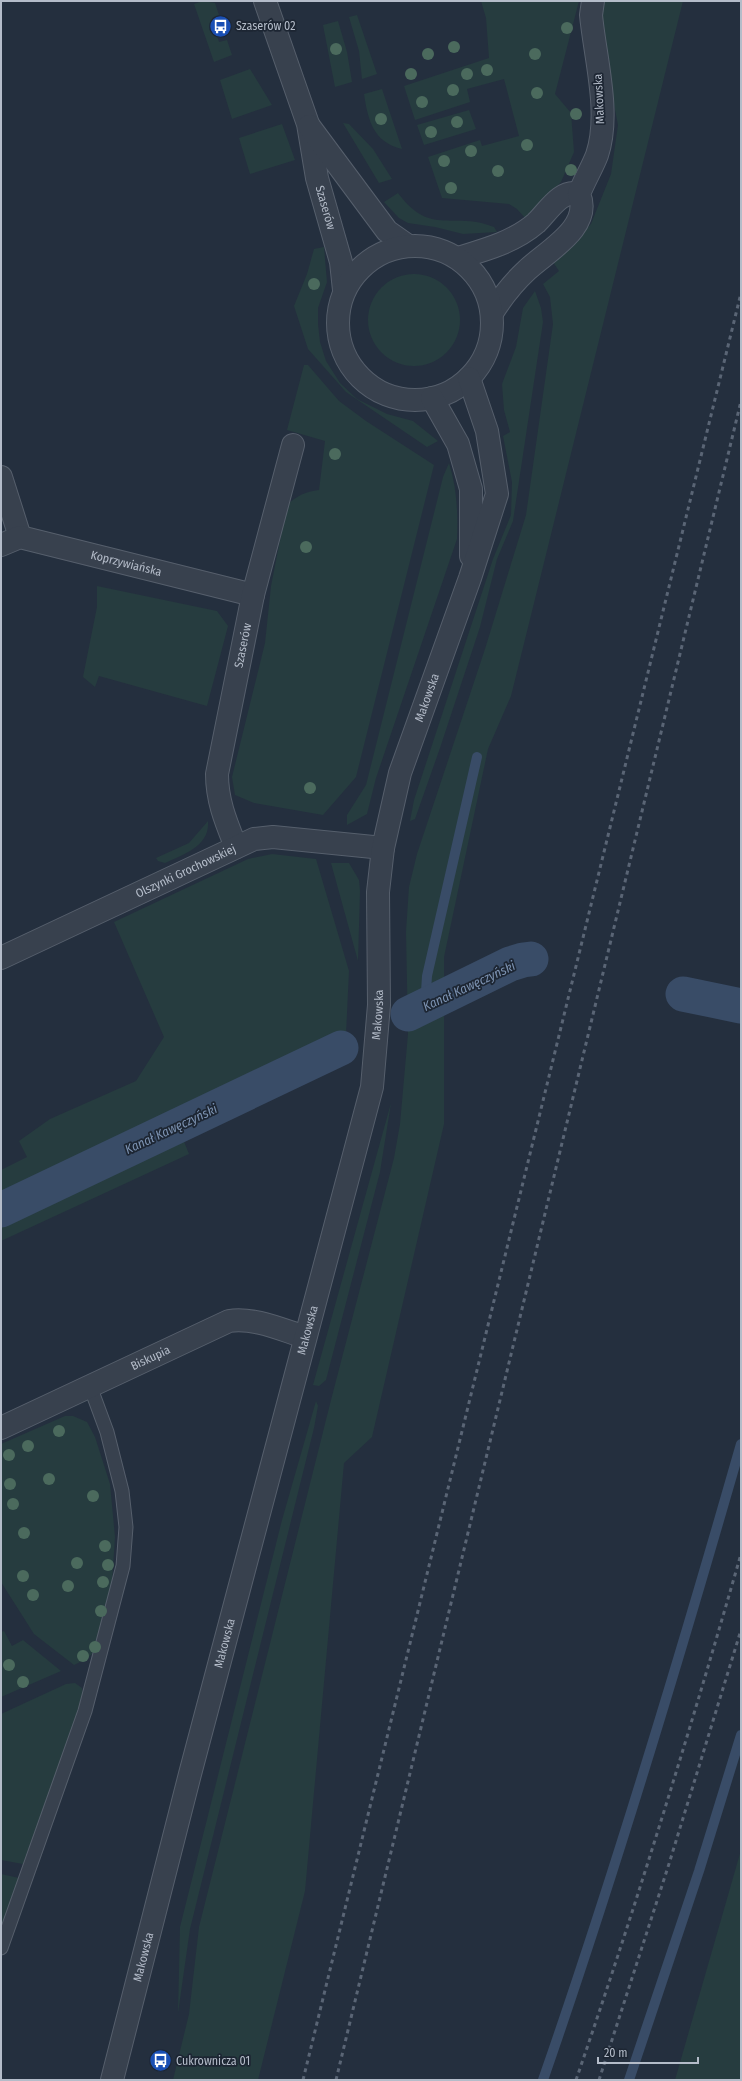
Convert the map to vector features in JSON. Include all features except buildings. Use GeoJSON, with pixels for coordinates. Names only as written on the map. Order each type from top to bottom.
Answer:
{"type":"FeatureCollection","features":[{"type":"Feature","properties":{"kind":"street","name":"Szaserów"},"geometry":{"type":"LineString","coordinates":[[265,1],[308,124],[317,178],[341,262],[344,290]]}},
{"type":"Feature","properties":{"kind":"street","name":"Makowska"},"geometry":{"type":"LineString","coordinates":[[578,194],[597,154],[601,127],[602,102],[591,15],[592,1]]}},
{"type":"Feature","properties":{"kind":"street","name":"Szaserów"},"geometry":{"type":"LineString","coordinates":[[308,124],[387,231],[407,245]]}},
{"type":"Feature","properties":{"kind":"street"},"geometry":{"type":"LineString","coordinates":[[458,258],[508,241],[535,224],[563,196],[574,193],[578,194],[582,209],[575,226],[554,248],[528,269],[506,291],[492,313],[488,348],[469,378],[452,391],[432,398],[406,400],[380,392],[359,375],[344,353],[338,327],[344,290],[359,269],[381,254],[407,245],[430,247],[458,258],[479,279],[492,313]]}},
{"type":"Feature","properties":{"kind":"street","name":"Makowska"},"geometry":{"type":"LineString","coordinates":[[112,2080],[190,1774],[372,1086],[379,1006],[378,892],[383,848],[400,773],[470,578],[497,494],[487,431],[469,378]]}},
{"type":"Feature","properties":{"kind":"street","name":"Makowska"},"geometry":{"type":"LineString","coordinates":[[432,398],[458,444],[472,489],[470,578]]}},
{"type":"Feature","properties":{"kind":"street","name":"Szaserów"},"geometry":{"type":"LineString","coordinates":[[236,847],[221,809],[217,792],[216,774],[253,595],[293,445]]}},
{"type":"Feature","properties":{"kind":"street"},"geometry":{"type":"LineString","coordinates":[[1,477],[11,541]]}},
{"type":"Feature","properties":{"kind":"street","name":"Koprzywiańska"},"geometry":{"type":"LineString","coordinates":[[11,541],[253,595]]}},
{"type":"Feature","properties":{"kind":"street","name":"Olszynki Grochowskiej"},"geometry":{"type":"LineString","coordinates":[[1,958],[254,839],[273,837],[383,848]]}},
{"type":"Feature","properties":{"kind":"street","name":"Biskupia"},"geometry":{"type":"LineString","coordinates":[[1,1428],[229,1321],[244,1320],[305,1337]]}},
{"type":"Feature","properties":{"kind":"lane"},"geometry":{"type":"LineString","coordinates":[[1,1948],[85,1711],[123,1566],[126,1527],[122,1491],[107,1432],[90,1386]]}},
{"type":"Feature","properties":{"kind":"green space"},"geometry":{"type":"Polygon","coordinates":[[[203,1],[215,3],[219,15],[212,18],[219,42],[227,40],[232,55],[214,62],[194,4],[203,1]]]}},
{"type":"Feature","properties":{"kind":"green space"},"geometry":{"type":"Polygon","coordinates":[[[481,1],[579,1],[555,94],[571,113],[574,152],[561,182],[526,219],[517,209],[509,204],[442,198],[428,157],[480,140],[482,146],[519,136],[504,79],[467,89],[470,102],[415,120],[404,86],[489,58],[486,18],[481,1]]]}},
{"type":"Feature","properties":{"kind":"green space"},"geometry":{"type":"Polygon","coordinates":[[[599,1],[683,1],[511,696],[488,749],[444,957],[444,1124],[372,1437],[344,1463],[305,1891],[258,2080],[173,2080],[189,2014],[199,1927],[331,1400],[394,1158],[400,1124],[408,1034],[406,932],[409,887],[417,854],[485,649],[526,515],[553,324],[550,297],[543,284],[559,271],[553,262],[591,224],[611,174],[618,125],[596,13],[599,1]]]}},
{"type":"Feature","properties":{"kind":"green space"},"geometry":{"type":"Polygon","coordinates":[[[357,15],[377,74],[362,79],[359,51],[349,17],[357,15]]]}},
{"type":"Feature","properties":{"kind":"green space"},"geometry":{"type":"Polygon","coordinates":[[[338,21],[347,52],[352,82],[335,87],[323,25],[338,21]]]}},
{"type":"Feature","properties":{"kind":"green space"},"geometry":{"type":"Polygon","coordinates":[[[250,69],[272,105],[232,119],[220,80],[250,69]]]}},
{"type":"Feature","properties":{"kind":"green space"},"geometry":{"type":"Polygon","coordinates":[[[382,89],[402,149],[392,146],[384,141],[378,135],[370,121],[364,94],[382,89]]]}},
{"type":"Feature","properties":{"kind":"green space"},"geometry":{"type":"Polygon","coordinates":[[[469,110],[476,129],[424,145],[417,125],[469,110]]]}},
{"type":"Feature","properties":{"kind":"green space"},"geometry":{"type":"Polygon","coordinates":[[[343,123],[349,124],[373,149],[392,179],[379,183],[343,123]]]}},
{"type":"Feature","properties":{"kind":"green space"},"geometry":{"type":"Polygon","coordinates":[[[282,124],[295,160],[250,174],[239,138],[282,124]]]}},
{"type":"Feature","properties":{"kind":"green space"},"geometry":{"type":"Polygon","coordinates":[[[398,193],[410,207],[421,215],[432,219],[480,223],[494,227],[497,232],[463,234],[435,227],[408,223],[399,218],[384,202],[398,193]]]}},
{"type":"Feature","properties":{"kind":"green space"},"geometry":{"type":"Polygon","coordinates":[[[324,247],[327,282],[318,308],[318,324],[320,342],[326,361],[340,383],[357,399],[387,414],[413,421],[438,441],[427,447],[346,392],[308,349],[294,306],[307,274],[314,249],[324,247]]]}},
{"type":"Feature","properties":{"kind":"green space"},"geometry":{"type":"Polygon","coordinates":[[[405,274],[423,274],[440,281],[453,294],[460,311],[460,329],[453,346],[440,359],[423,366],[405,366],[388,359],[375,346],[368,329],[368,311],[375,294],[388,281],[405,274]]]}},
{"type":"Feature","properties":{"kind":"green space"},"geometry":{"type":"Polygon","coordinates":[[[535,291],[541,308],[543,322],[513,521],[497,559],[480,627],[440,748],[415,819],[410,821],[414,800],[493,559],[511,515],[512,482],[503,436],[510,432],[504,410],[502,384],[516,347],[523,308],[535,291]]]}},
{"type":"Feature","properties":{"kind":"green space"},"geometry":{"type":"Polygon","coordinates":[[[304,365],[308,365],[339,401],[366,421],[434,465],[356,777],[323,815],[254,803],[235,795],[232,777],[265,643],[271,586],[287,505],[302,494],[319,490],[325,441],[287,430],[304,365]]]}},
{"type":"Feature","properties":{"kind":"green space"},"geometry":{"type":"Polygon","coordinates":[[[449,463],[454,482],[456,501],[457,539],[376,778],[367,814],[347,825],[347,815],[366,785],[443,477],[449,463]]]}},
{"type":"Feature","properties":{"kind":"green space"},"geometry":{"type":"Polygon","coordinates":[[[97,586],[217,611],[228,626],[207,706],[99,676],[95,687],[83,677],[97,607],[97,586]]]}},
{"type":"Feature","properties":{"kind":"green space"},"geometry":{"type":"Polygon","coordinates":[[[208,821],[208,830],[205,837],[194,848],[165,863],[158,861],[156,858],[189,843],[208,821]]]}},
{"type":"Feature","properties":{"kind":"green space"},"geometry":{"type":"Polygon","coordinates":[[[272,854],[316,859],[349,971],[346,1034],[341,1064],[183,1139],[189,1154],[1,1241],[1,1170],[27,1157],[19,1141],[50,1119],[136,1081],[164,1037],[114,922],[248,859],[272,854]]]}},
{"type":"Feature","properties":{"kind":"green space"},"geometry":{"type":"Polygon","coordinates":[[[331,863],[349,863],[359,880],[358,961],[331,863]]]}},
{"type":"Feature","properties":{"kind":"green space"},"geometry":{"type":"Polygon","coordinates":[[[391,1103],[380,1172],[326,1380],[319,1386],[313,1385],[391,1103]]]}},
{"type":"Feature","properties":{"kind":"green space"},"geometry":{"type":"Polygon","coordinates":[[[316,1401],[318,1406],[314,1428],[190,1929],[178,2013],[180,1927],[282,1520],[316,1401]]]}},
{"type":"Feature","properties":{"kind":"green space"},"geometry":{"type":"Polygon","coordinates":[[[65,1416],[73,1416],[87,1422],[95,1437],[110,1484],[115,1537],[112,1583],[96,1651],[86,1659],[74,1665],[34,1634],[1,1582],[1,1444],[65,1416]]]}},
{"type":"Feature","properties":{"kind":"green space"},"geometry":{"type":"Polygon","coordinates":[[[4,1631],[12,1646],[23,1640],[61,1671],[1,1697],[1,1632],[4,1631]]]}},
{"type":"Feature","properties":{"kind":"green space"},"geometry":{"type":"Polygon","coordinates":[[[75,1683],[82,1688],[84,1696],[23,1864],[1,1860],[1,1714],[66,1684],[75,1683]]]}},
{"type":"Feature","properties":{"kind":"green space"},"geometry":{"type":"Polygon","coordinates":[[[741,1850],[741,2080],[675,2080],[741,1850]]]}},
{"type":"Feature","properties":{"kind":"green space"},"geometry":{"type":"Polygon","coordinates":[[[1,1874],[19,1878],[1,1929],[1,1874]]]}},
{"type":"Feature","properties":{"kind":"waterway"},"geometry":{"type":"LineString","coordinates":[[432,1002],[426,992],[427,976],[477,757]]}},
{"type":"Feature","properties":{"kind":"waterway","name":"Kanał Kawęczyński"},"geometry":{"type":"LineString","coordinates":[[408,1014],[510,964],[531,959]]}},
{"type":"Feature","properties":{"kind":"waterway","name":"Kanał Kawęczyński"},"geometry":{"type":"LineString","coordinates":[[683,994],[741,1006]]}},
{"type":"Feature","properties":{"kind":"waterway","name":"Kanał Kawęczyński"},"geometry":{"type":"LineString","coordinates":[[1,1210],[341,1048]]}},
{"type":"Feature","properties":{"kind":"waterway"},"geometry":{"type":"LineString","coordinates":[[543,2080],[622,1843],[695,1604],[741,1444]]}},
{"type":"Feature","properties":{"kind":"waterway"},"geometry":{"type":"LineString","coordinates":[[629,2080],[699,1871],[741,1735]]}},
{"type":"Feature","properties":{"kind":"railway"},"geometry":{"type":"LineString","coordinates":[[303,2080],[741,293]]}},
{"type":"Feature","properties":{"kind":"railway"},"geometry":{"type":"LineString","coordinates":[[336,2080],[741,401]]}},
{"type":"Feature","properties":{"kind":"railway"},"geometry":{"type":"LineString","coordinates":[[576,2080],[662,1818],[741,1554]]}},
{"type":"Feature","properties":{"kind":"railway"},"geometry":{"type":"LineString","coordinates":[[599,2080],[668,1867],[741,1630]]}},
{"type":"Feature","properties":{"kind":"place","name":"Szaserów 02"},"geometry":{"type":"Point","coordinates":[220,26]}},
{"type":"Feature","properties":{"kind":"place","name":"Cukrownicza 01"},"geometry":{"type":"Point","coordinates":[161,2061]}}]}
